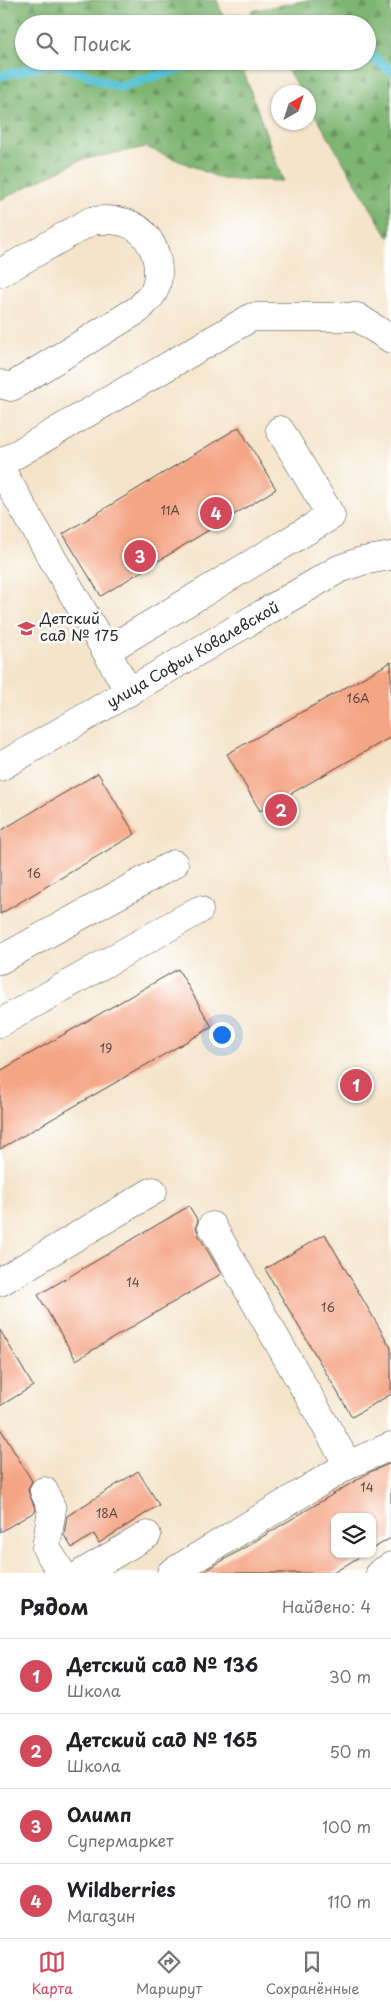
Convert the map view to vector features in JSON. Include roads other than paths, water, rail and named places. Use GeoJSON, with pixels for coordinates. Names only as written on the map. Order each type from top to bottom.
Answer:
{"type":"FeatureCollection","features":[{"type":"Feature","properties":{"kind":"street"},"geometry":{"type":"LineString","coordinates":[[0,272],[91,221],[106,219],[126,222],[138,228],[152,243],[158,263],[158,280],[153,293],[139,309],[11,387],[0,384]]}},
{"type":"Feature","properties":{"kind":"street"},"geometry":{"type":"LineString","coordinates":[[0,464],[252,317],[357,316],[391,338]]}},
{"type":"Feature","properties":{"kind":"street"},"geometry":{"type":"LineString","coordinates":[[106,651],[331,516],[280,430]]}},
{"type":"Feature","properties":{"kind":"street"},"geometry":{"type":"LineString","coordinates":[[0,468],[129,692]]}},
{"type":"Feature","properties":{"kind":"street","name":"улица Софьи Ковалевской"},"geometry":{"type":"LineString","coordinates":[[0,767],[340,569],[362,561],[391,556]]}},
{"type":"Feature","properties":{"kind":"street"},"geometry":{"type":"LineString","coordinates":[[0,960],[174,864]]}},
{"type":"Feature","properties":{"kind":"street"},"geometry":{"type":"LineString","coordinates":[[0,1023],[199,910]]}},
{"type":"Feature","properties":{"kind":"street"},"geometry":{"type":"LineString","coordinates":[[0,1282],[153,1191]]}},
{"type":"Feature","properties":{"kind":"street"},"geometry":{"type":"LineString","coordinates":[[212,1226],[348,1465]]}},
{"type":"Feature","properties":{"kind":"street"},"geometry":{"type":"LineString","coordinates":[[171,1573],[348,1465],[391,1446]]}},
{"type":"Feature","properties":{"kind":"street"},"geometry":{"type":"LineString","coordinates":[[44,1491],[52,1508],[46,1548],[62,1573]]}},
{"type":"Feature","properties":{"kind":"street"},"geometry":{"type":"LineString","coordinates":[[82,1573],[147,1535]]}},
{"type":"Feature","properties":{"kind":"street"},"geometry":{"type":"LineString","coordinates":[[380,1573],[391,1566]]}},
{"type":"Feature","properties":{"kind":"waterway"},"geometry":{"type":"LineString","coordinates":[[376,60],[391,71]]}},
{"type":"Feature","properties":{"kind":"waterway"},"geometry":{"type":"LineString","coordinates":[[0,76],[25,70]]}},
{"type":"Feature","properties":{"kind":"waterway"},"geometry":{"type":"LineString","coordinates":[[74,70],[119,87],[175,70]]}},
{"type":"Feature","properties":{"kind":"place","name":"Wildberries"},"geometry":{"type":"Point","coordinates":[216,513]}},
{"type":"Feature","properties":{"kind":"place","name":"Олимп"},"geometry":{"type":"Point","coordinates":[140,556]}},
{"type":"Feature","properties":{"kind":"place","name":"Детский сад № 175"},"geometry":{"type":"Point","coordinates":[26,628]}},
{"type":"Feature","properties":{"kind":"place","name":"Детский сад № 165"},"geometry":{"type":"Point","coordinates":[281,810]}},
{"type":"Feature","properties":{"kind":"place","name":"Детский сад № 136"},"geometry":{"type":"Point","coordinates":[356,1085]}}]}
